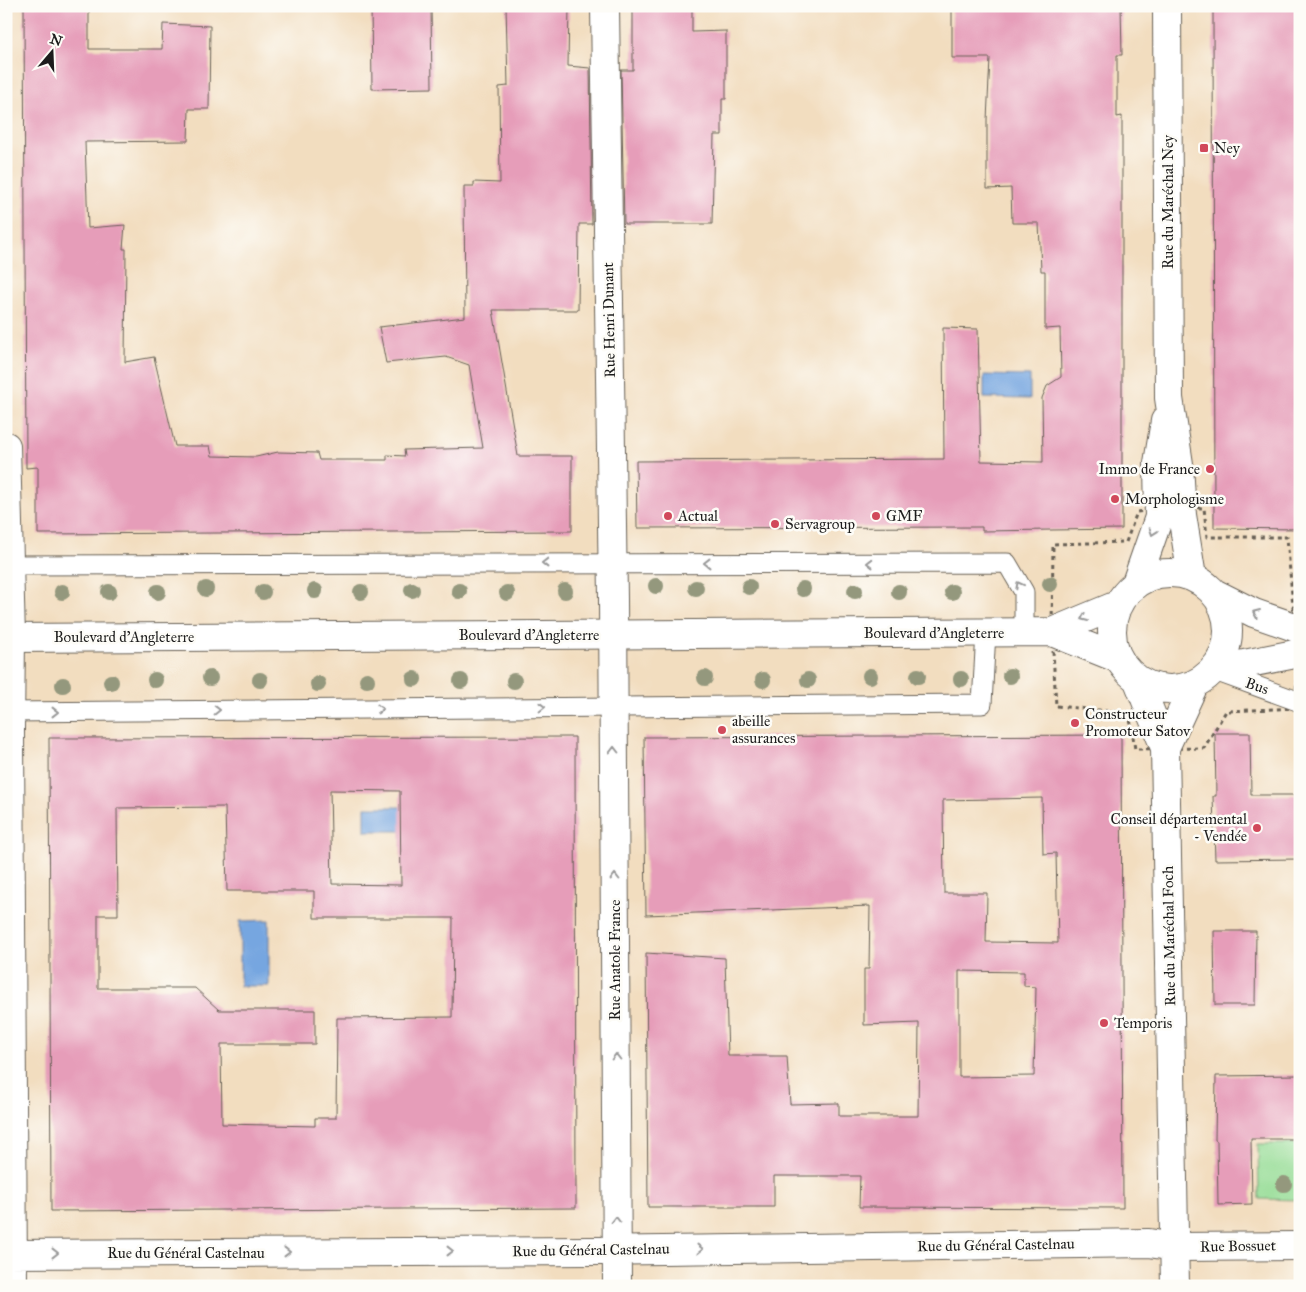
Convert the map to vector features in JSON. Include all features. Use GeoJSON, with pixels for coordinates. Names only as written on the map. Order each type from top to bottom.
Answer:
{"type":"FeatureCollection","features":[{"type":"Feature","properties":{"kind":"street","name":"Rue Henri Dunant"},"geometry":{"type":"LineString","coordinates":[[605,6],[614,634]]}},
{"type":"Feature","properties":{"kind":"street","name":"Rue du Maréchal Ney"},"geometry":{"type":"LineString","coordinates":[[1167,6],[1169,398],[1179,464],[1182,515],[1192,577]]}},
{"type":"Feature","properties":{"kind":"street","name":"Rue du Maréchal Ney"},"geometry":{"type":"LineString","coordinates":[[1136,583],[1159,517],[1158,463],[1169,398]]}},
{"type":"Feature","properties":{"kind":"street"},"geometry":{"type":"LineString","coordinates":[[6,446],[9,638],[10,1254],[13,1286]]}},
{"type":"Feature","properties":{"kind":"street"},"geometry":{"type":"LineString","coordinates":[[1165,748],[1204,678],[1223,656],[1228,640],[1228,623],[1223,607],[1214,593],[1192,577],[1173,572],[1154,575],[1136,583],[1117,604],[1111,622],[1111,641],[1117,658],[1126,671],[1138,681],[1156,688],[1175,690],[1204,678],[1299,648]]}},
{"type":"Feature","properties":{"kind":"street"},"geometry":{"type":"LineString","coordinates":[[1214,593],[1254,613],[1299,648]]}},
{"type":"Feature","properties":{"kind":"street","name":"Boulevard d'Angleterre"},"geometry":{"type":"LineString","coordinates":[[1052,632],[1117,604]]}},
{"type":"Feature","properties":{"kind":"street","name":"Boulevard d'Angleterre"},"geometry":{"type":"LineString","coordinates":[[9,638],[1052,632],[1117,658]]}},
{"type":"Feature","properties":{"kind":"street","name":"Rue Anatole France"},"geometry":{"type":"LineString","coordinates":[[614,634],[617,1286]]}},
{"type":"Feature","properties":{"kind":"street","name":"Rue du Maréchal Foch"},"geometry":{"type":"LineString","coordinates":[[1138,681],[1165,748],[1175,1286]]}},
{"type":"Feature","properties":{"kind":"street","name":"Rue du Général Castelnau"},"geometry":{"type":"LineString","coordinates":[[10,1254],[617,1250],[1149,1243],[1175,1247]]}},
{"type":"Feature","properties":{"kind":"street","name":"Rue Bossuet"},"geometry":{"type":"LineString","coordinates":[[1175,1247],[1300,1246]]}},
{"type":"Feature","properties":{"kind":"lane"},"geometry":{"type":"LineString","coordinates":[[7,565],[1007,563],[1024,592],[1024,632]]}},
{"type":"Feature","properties":{"kind":"lane"},"geometry":{"type":"LineString","coordinates":[[8,712],[982,704],[986,632]]}},
{"type":"Feature","properties":{"kind":"lane","name":"Bus"},"geometry":{"type":"LineString","coordinates":[[1204,678],[1300,702]]}},
{"type":"Feature","properties":{"kind":"green space"},"geometry":{"type":"Polygon","coordinates":[[[1258,1144],[1300,1144],[1300,1200],[1259,1199],[1258,1144]]]}},
{"type":"Feature","properties":{"kind":"water"},"geometry":{"type":"Polygon","coordinates":[[[984,375],[1030,376],[1030,399],[984,398],[984,375]]]}},
{"type":"Feature","properties":{"kind":"water"},"geometry":{"type":"Polygon","coordinates":[[[365,807],[409,807],[409,831],[365,831],[365,807]]]}},
{"type":"Feature","properties":{"kind":"water"},"geometry":{"type":"Polygon","coordinates":[[[269,920],[269,986],[240,986],[240,921],[269,920]]]}},
{"type":"Feature","properties":{"kind":"building"},"geometry":{"type":"Polygon","coordinates":[[[24,6],[89,6],[89,49],[162,49],[163,24],[210,26],[209,109],[189,109],[188,141],[85,142],[88,228],[125,225],[123,249],[126,249],[125,362],[154,357],[175,446],[210,446],[212,456],[256,457],[278,452],[317,453],[319,460],[387,460],[387,455],[405,456],[404,450],[483,448],[469,365],[446,357],[386,363],[379,327],[465,317],[464,186],[474,186],[474,182],[500,183],[499,87],[508,86],[506,6],[569,6],[568,66],[590,68],[592,224],[579,224],[578,310],[493,310],[518,456],[572,456],[572,531],[38,534],[38,467],[26,468],[24,6]]]}},
{"type":"Feature","properties":{"kind":"building"},"geometry":{"type":"Polygon","coordinates":[[[371,6],[431,6],[432,88],[372,89],[371,6]]]}},
{"type":"Feature","properties":{"kind":"building"},"geometry":{"type":"Polygon","coordinates":[[[633,6],[692,6],[692,32],[726,31],[726,99],[722,99],[722,135],[714,135],[712,224],[624,224],[621,70],[633,70],[633,6]]]}},
{"type":"Feature","properties":{"kind":"building"},"geometry":{"type":"Polygon","coordinates":[[[952,6],[1121,6],[1122,55],[1117,55],[1117,117],[1122,116],[1122,529],[982,531],[982,527],[637,528],[636,461],[944,459],[943,328],[978,329],[981,461],[1043,462],[1042,398],[1047,386],[1061,377],[1060,328],[1045,329],[1045,271],[1041,271],[1039,223],[1012,223],[1011,188],[987,189],[987,120],[990,58],[952,58],[952,6]]]}},
{"type":"Feature","properties":{"kind":"building"},"geometry":{"type":"Polygon","coordinates":[[[1213,6],[1300,6],[1300,529],[1214,528],[1213,6]]]}},
{"type":"Feature","properties":{"kind":"building","name":"Conseil départemental - Vendée"},"geometry":{"type":"Polygon","coordinates":[[[1215,733],[1250,733],[1251,795],[1300,795],[1300,859],[1215,860],[1213,796],[1216,796],[1215,733]]]}},
{"type":"Feature","properties":{"kind":"building"},"geometry":{"type":"Polygon","coordinates":[[[1121,735],[1123,1208],[859,1207],[860,1176],[774,1176],[774,1207],[648,1207],[646,953],[725,958],[728,1056],[787,1056],[790,1104],[839,1103],[839,1116],[918,1116],[919,1023],[864,1025],[864,969],[869,969],[870,906],[646,915],[644,737],[1121,735]],[[1042,798],[943,800],[944,893],[987,893],[986,942],[1058,943],[1056,853],[1043,854],[1042,798]],[[959,971],[959,1077],[1034,1076],[1036,987],[1024,986],[1024,972],[959,971]]]}},
{"type":"Feature","properties":{"kind":"building"},"geometry":{"type":"Polygon","coordinates":[[[575,737],[576,1208],[51,1211],[49,738],[575,737]],[[330,790],[332,884],[401,885],[400,791],[330,790]],[[225,807],[117,808],[118,915],[98,915],[98,988],[195,988],[219,1010],[315,1010],[315,1044],[221,1044],[222,1124],[315,1126],[315,1118],[336,1118],[337,1018],[452,1017],[453,918],[314,918],[314,891],[227,891],[225,807]]]}},
{"type":"Feature","properties":{"kind":"building"},"geometry":{"type":"Polygon","coordinates":[[[1214,931],[1256,931],[1255,1005],[1215,1005],[1214,931]]]}},
{"type":"Feature","properties":{"kind":"building"},"geometry":{"type":"Polygon","coordinates":[[[1300,1075],[1300,1139],[1251,1139],[1252,1204],[1218,1205],[1217,1141],[1215,1140],[1216,1076],[1300,1075]]]}},
{"type":"Feature","properties":{"kind":"place","name":"Ney"},"geometry":{"type":"Point","coordinates":[1204,148]}},
{"type":"Feature","properties":{"kind":"place","name":"Immo de France"},"geometry":{"type":"Point","coordinates":[1210,469]}},
{"type":"Feature","properties":{"kind":"place","name":"Morphologisme"},"geometry":{"type":"Point","coordinates":[1115,499]}},
{"type":"Feature","properties":{"kind":"place","name":"Actual"},"geometry":{"type":"Point","coordinates":[668,516]}},
{"type":"Feature","properties":{"kind":"place","name":"GMF"},"geometry":{"type":"Point","coordinates":[876,516]}},
{"type":"Feature","properties":{"kind":"place","name":"Servagroup"},"geometry":{"type":"Point","coordinates":[775,524]}},
{"type":"Feature","properties":{"kind":"place","name":"Constructeur Promoteur Satov"},"geometry":{"type":"Point","coordinates":[1075,723]}},
{"type":"Feature","properties":{"kind":"place","name":"abeille assurances"},"geometry":{"type":"Point","coordinates":[722,730]}},
{"type":"Feature","properties":{"kind":"place","name":"Conseil départemental - Vendée"},"geometry":{"type":"Point","coordinates":[1257,828]}},
{"type":"Feature","properties":{"kind":"place","name":"Temporis"},"geometry":{"type":"Point","coordinates":[1104,1023]}}]}
